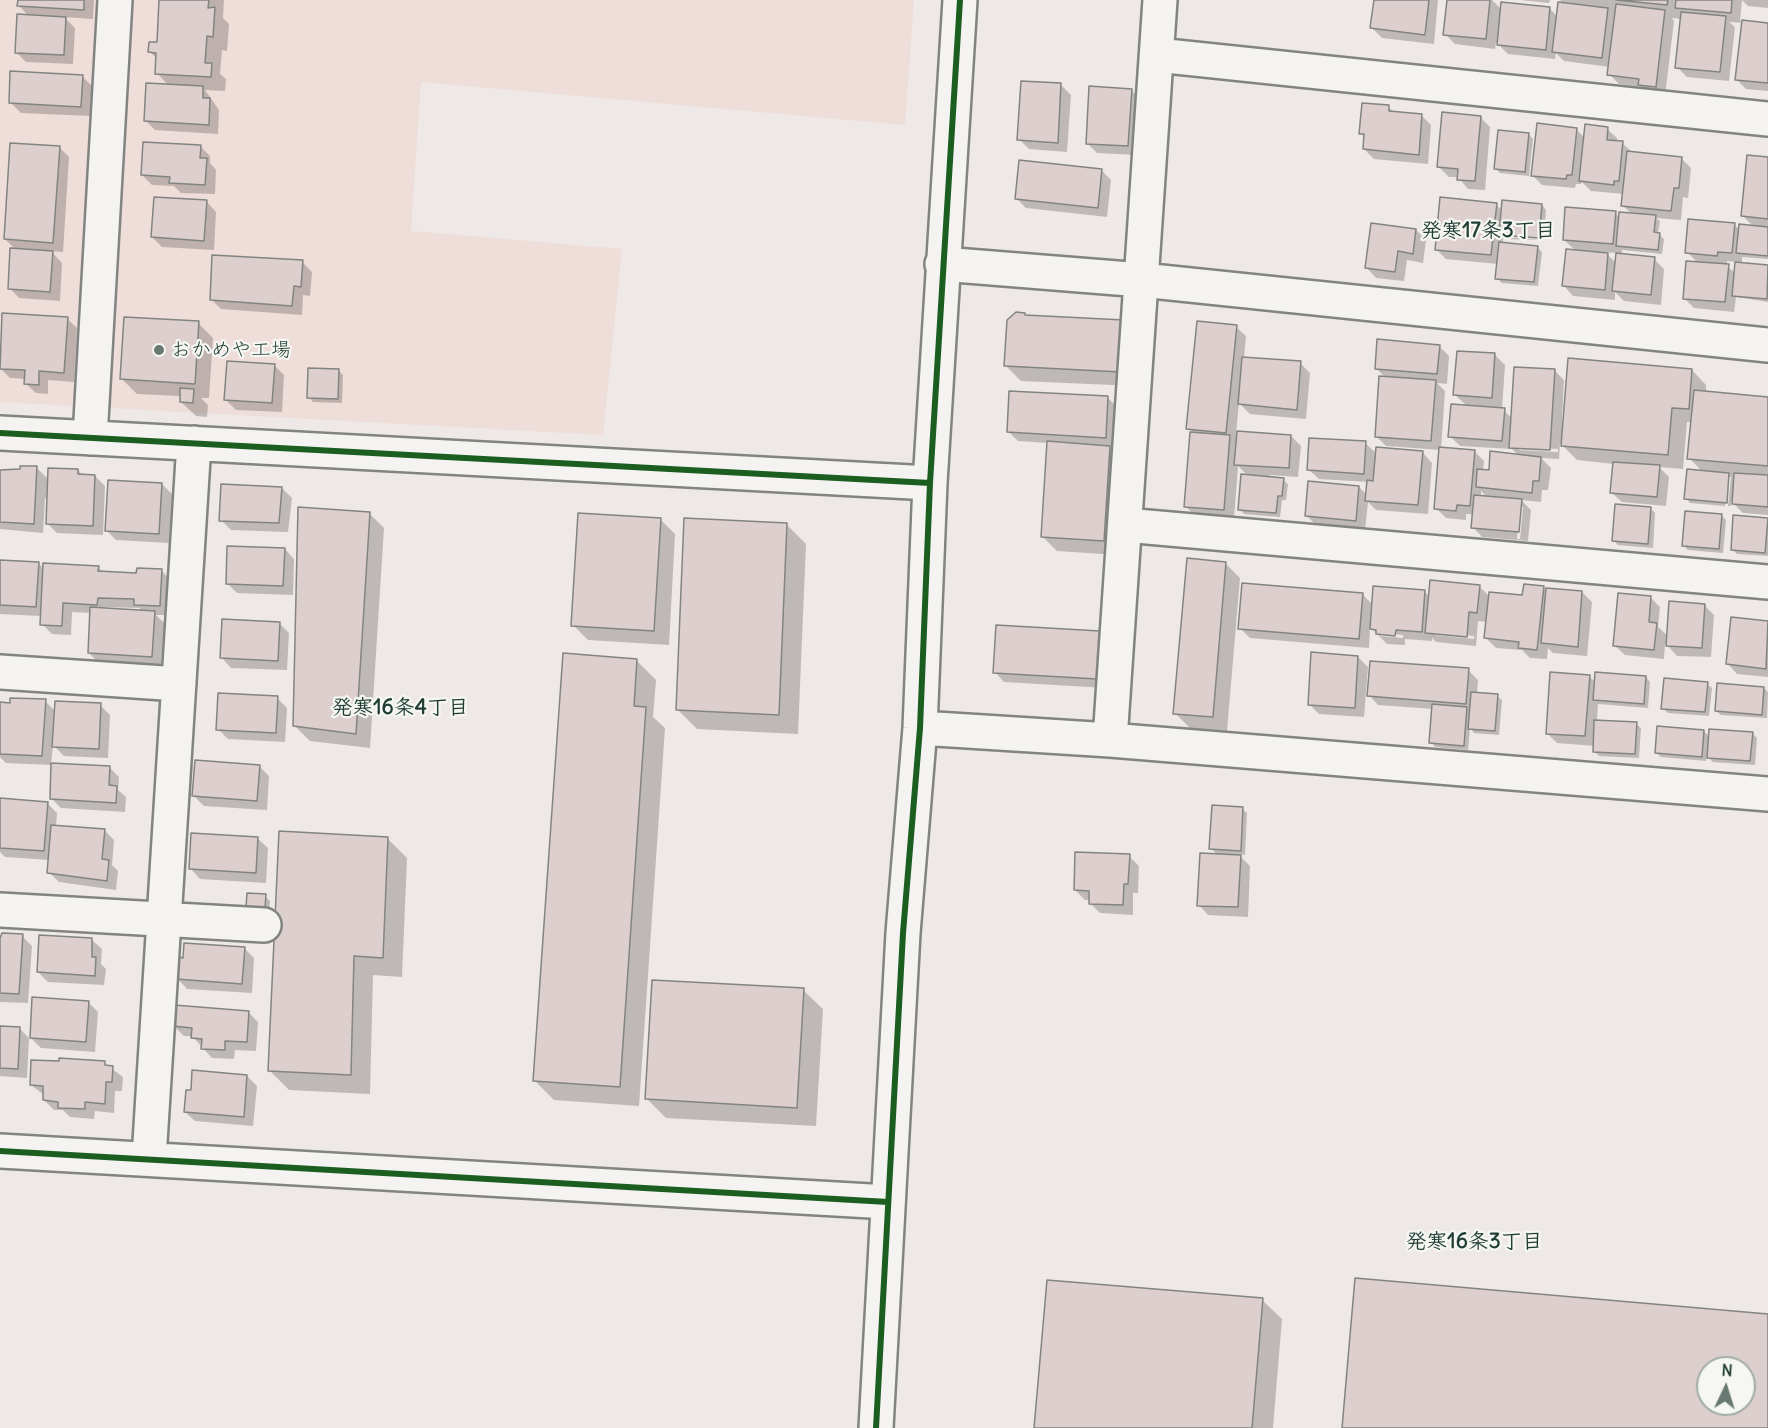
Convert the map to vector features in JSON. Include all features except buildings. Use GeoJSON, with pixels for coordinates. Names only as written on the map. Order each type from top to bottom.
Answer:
{"type":"FeatureCollection","features":[{"type":"Feature","properties":{"kind":"street"},"geometry":{"type":"LineString","coordinates":[[90,438],[115,0]]}},
{"type":"Feature","properties":{"kind":"street"},"geometry":{"type":"LineString","coordinates":[[876,1428],[903,933],[920,728],[942,264],[960,0]]}},
{"type":"Feature","properties":{"kind":"street"},"geometry":{"type":"LineString","coordinates":[[1110,740],[1160,0]]}},
{"type":"Feature","properties":{"kind":"street"},"geometry":{"type":"LineString","coordinates":[[1156,55],[1768,119]]}},
{"type":"Feature","properties":{"kind":"street"},"geometry":{"type":"LineString","coordinates":[[942,264],[1142,280],[1768,345]]}},
{"type":"Feature","properties":{"kind":"street"},"geometry":{"type":"LineString","coordinates":[[0,433],[930,483]]}},
{"type":"Feature","properties":{"kind":"street"},"geometry":{"type":"LineString","coordinates":[[150,1158],[194,443]]}},
{"type":"Feature","properties":{"kind":"street"},"geometry":{"type":"LineString","coordinates":[[1125,525],[1768,582]]}},
{"type":"Feature","properties":{"kind":"street"},"geometry":{"type":"LineString","coordinates":[[0,672],[179,684]]}},
{"type":"Feature","properties":{"kind":"street"},"geometry":{"type":"LineString","coordinates":[[920,728],[1110,740],[1768,794]]}},
{"type":"Feature","properties":{"kind":"street"},"geometry":{"type":"LineString","coordinates":[[0,910],[264,925]]}},
{"type":"Feature","properties":{"kind":"street"},"geometry":{"type":"LineString","coordinates":[[0,1151],[888,1202]]}},
{"type":"Feature","properties":{"kind":"shaded area"},"geometry":{"type":"Polygon","coordinates":[[[0,0],[914,0],[905,125],[421,82],[411,231],[622,249],[603,435],[0,402],[0,0]]]}},
{"type":"Feature","properties":{"kind":"cycle path"},"geometry":{"type":"LineString","coordinates":[[876,1428],[903,933],[920,728],[930,483],[960,0]]}},
{"type":"Feature","properties":{"kind":"cycle path"},"geometry":{"type":"LineString","coordinates":[[0,433],[930,483]]}},
{"type":"Feature","properties":{"kind":"cycle path"},"geometry":{"type":"LineString","coordinates":[[0,1151],[888,1202]]}},
{"type":"Feature","properties":{"kind":"place","name":"おかめや工場"},"geometry":{"type":"Point","coordinates":[159,350]}},
{"type":"Feature","properties":{"kind":"district","name":"発寒17条3丁目"},"geometry":{"type":"Point","coordinates":[1488,231]}},
{"type":"Feature","properties":{"kind":"district","name":"発寒16条4丁目"},"geometry":{"type":"Point","coordinates":[400,708]}},
{"type":"Feature","properties":{"kind":"district","name":"発寒16条3丁目"},"geometry":{"type":"Point","coordinates":[1474,1242]}}]}
